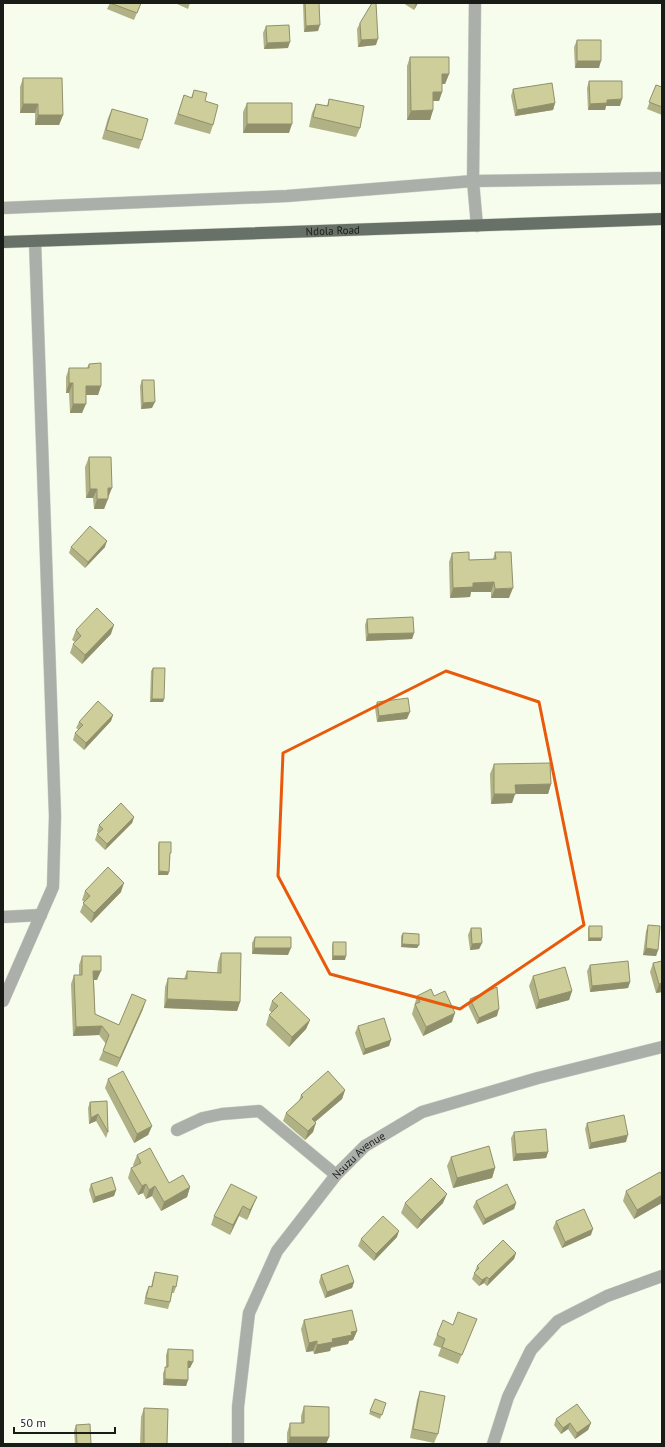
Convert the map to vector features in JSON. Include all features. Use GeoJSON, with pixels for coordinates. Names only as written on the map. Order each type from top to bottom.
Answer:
{"type":"FeatureCollection","features":[{"type":"Feature","properties":{"kind":"main road","name":"Ndola Road"},"geometry":{"type":"LineString","coordinates":[[3,242],[662,219]]}},
{"type":"Feature","properties":{"kind":"street"},"geometry":{"type":"LineString","coordinates":[[475,3],[473,181],[477,226]]}},
{"type":"Feature","properties":{"kind":"street"},"geometry":{"type":"LineString","coordinates":[[3,208],[287,196],[473,181],[662,178]]}},
{"type":"Feature","properties":{"kind":"street"},"geometry":{"type":"LineString","coordinates":[[3,1001],[53,887],[55,816],[35,241]]}},
{"type":"Feature","properties":{"kind":"street"},"geometry":{"type":"LineString","coordinates":[[3,917],[41,915]]}},
{"type":"Feature","properties":{"kind":"street","name":"Nsuzu Avenue"},"geometry":{"type":"LineString","coordinates":[[238,1444],[238,1407],[249,1313],[277,1251],[336,1175],[365,1146],[422,1112],[538,1078],[662,1047]]}},
{"type":"Feature","properties":{"kind":"street"},"geometry":{"type":"LineString","coordinates":[[177,1130],[202,1118],[222,1114],[259,1111],[336,1175]]}},
{"type":"Feature","properties":{"kind":"street"},"geometry":{"type":"LineString","coordinates":[[493,1444],[508,1397],[531,1350],[558,1321],[607,1296],[662,1276]]}},
{"type":"Feature","properties":{"kind":"highlighted area"},"geometry":{"type":"Polygon","coordinates":[[[446,671],[539,702],[584,925],[460,1009],[330,974],[278,876],[283,753],[446,671]]]}},
{"type":"Feature","properties":{"kind":"building"},"geometry":{"type":"Polygon","coordinates":[[[110,3],[141,3],[137,13],[110,3]]]}},
{"type":"Feature","properties":{"kind":"building"},"geometry":{"type":"Polygon","coordinates":[[[305,3],[319,3],[320,25],[306,26],[305,3]]]}},
{"type":"Feature","properties":{"kind":"building"},"geometry":{"type":"Polygon","coordinates":[[[372,3],[376,3],[378,39],[361,40],[360,23],[372,3]]]}},
{"type":"Feature","properties":{"kind":"building"},"geometry":{"type":"Polygon","coordinates":[[[289,25],[290,42],[267,43],[266,26],[289,25]]]}},
{"type":"Feature","properties":{"kind":"building"},"geometry":{"type":"Polygon","coordinates":[[[577,40],[601,40],[601,61],[577,61],[577,40]]]}},
{"type":"Feature","properties":{"kind":"building"},"geometry":{"type":"Polygon","coordinates":[[[410,57],[449,57],[449,74],[442,74],[442,92],[433,92],[433,110],[411,111],[410,57]]]}},
{"type":"Feature","properties":{"kind":"building"},"geometry":{"type":"Polygon","coordinates":[[[23,78],[62,78],[63,115],[38,115],[38,104],[23,104],[23,78]]]}},
{"type":"Feature","properties":{"kind":"building"},"geometry":{"type":"Polygon","coordinates":[[[589,81],[622,81],[622,99],[607,100],[607,103],[590,104],[589,81]]]}},
{"type":"Feature","properties":{"kind":"building"},"geometry":{"type":"Polygon","coordinates":[[[552,83],[555,103],[517,110],[513,89],[552,83]]]}},
{"type":"Feature","properties":{"kind":"building"},"geometry":{"type":"Polygon","coordinates":[[[656,85],[662,87],[662,107],[649,102],[656,85]]]}},
{"type":"Feature","properties":{"kind":"building"},"geometry":{"type":"Polygon","coordinates":[[[194,90],[207,93],[205,101],[218,105],[213,125],[178,114],[184,95],[192,98],[194,90]]]}},
{"type":"Feature","properties":{"kind":"building"},"geometry":{"type":"Polygon","coordinates":[[[329,99],[364,106],[360,128],[313,117],[316,104],[328,106],[329,99]]]}},
{"type":"Feature","properties":{"kind":"building"},"geometry":{"type":"Polygon","coordinates":[[[247,103],[292,103],[292,124],[247,124],[247,103]]]}},
{"type":"Feature","properties":{"kind":"building"},"geometry":{"type":"Polygon","coordinates":[[[112,109],[148,119],[142,140],[106,130],[112,109]]]}},
{"type":"Feature","properties":{"kind":"building"},"geometry":{"type":"Polygon","coordinates":[[[101,363],[101,386],[86,386],[86,404],[73,404],[73,383],[69,383],[69,368],[89,368],[89,364],[101,363]]]}},
{"type":"Feature","properties":{"kind":"building"},"geometry":{"type":"Polygon","coordinates":[[[142,380],[154,380],[155,402],[143,403],[142,380]]]}},
{"type":"Feature","properties":{"kind":"building"},"geometry":{"type":"Polygon","coordinates":[[[89,457],[111,457],[112,488],[108,488],[108,499],[97,499],[97,489],[90,489],[89,457]]]}},
{"type":"Feature","properties":{"kind":"building"},"geometry":{"type":"Polygon","coordinates":[[[90,526],[107,541],[88,562],[71,547],[90,526]]]}},
{"type":"Feature","properties":{"kind":"building"},"geometry":{"type":"Polygon","coordinates":[[[469,552],[469,560],[496,559],[495,552],[511,552],[513,588],[495,589],[494,582],[473,583],[473,587],[453,588],[452,553],[469,552]]]}},
{"type":"Feature","properties":{"kind":"building"},"geometry":{"type":"Polygon","coordinates":[[[97,608],[114,625],[85,655],[73,644],[81,636],[76,630],[97,608]]]}},
{"type":"Feature","properties":{"kind":"building"},"geometry":{"type":"Polygon","coordinates":[[[413,617],[414,633],[368,634],[367,619],[413,617]]]}},
{"type":"Feature","properties":{"kind":"building"},"geometry":{"type":"Polygon","coordinates":[[[153,668],[165,668],[164,699],[152,699],[153,668]]]}},
{"type":"Feature","properties":{"kind":"building"},"geometry":{"type":"Polygon","coordinates":[[[408,698],[410,712],[379,716],[377,702],[408,698]]]}},
{"type":"Feature","properties":{"kind":"building"},"geometry":{"type":"Polygon","coordinates":[[[98,701],[113,715],[86,743],[75,733],[83,725],[79,722],[98,701]]]}},
{"type":"Feature","properties":{"kind":"building"},"geometry":{"type":"Polygon","coordinates":[[[550,763],[551,784],[515,785],[516,794],[494,794],[494,764],[550,763]]]}},
{"type":"Feature","properties":{"kind":"building"},"geometry":{"type":"Polygon","coordinates":[[[121,803],[134,817],[107,844],[97,834],[103,829],[99,825],[121,803]]]}},
{"type":"Feature","properties":{"kind":"building"},"geometry":{"type":"Polygon","coordinates":[[[159,842],[171,842],[169,872],[159,871],[159,842]]]}},
{"type":"Feature","properties":{"kind":"building"},"geometry":{"type":"Polygon","coordinates":[[[108,867],[124,883],[94,913],[83,903],[90,896],[85,891],[108,867]]]}},
{"type":"Feature","properties":{"kind":"building"},"geometry":{"type":"Polygon","coordinates":[[[648,925],[660,926],[658,950],[646,948],[648,925]]]}},
{"type":"Feature","properties":{"kind":"building"},"geometry":{"type":"Polygon","coordinates":[[[589,926],[602,926],[602,938],[589,938],[589,926]]]}},
{"type":"Feature","properties":{"kind":"building"},"geometry":{"type":"Polygon","coordinates":[[[471,928],[481,928],[482,943],[472,944],[471,928]]]}},
{"type":"Feature","properties":{"kind":"building"},"geometry":{"type":"Polygon","coordinates":[[[403,933],[419,934],[419,945],[402,944],[403,933]]]}},
{"type":"Feature","properties":{"kind":"building"},"geometry":{"type":"Polygon","coordinates":[[[255,937],[291,937],[291,948],[254,948],[255,937]]]}},
{"type":"Feature","properties":{"kind":"building"},"geometry":{"type":"Polygon","coordinates":[[[333,942],[346,942],[346,956],[333,956],[333,942]]]}},
{"type":"Feature","properties":{"kind":"building"},"geometry":{"type":"Polygon","coordinates":[[[221,953],[241,953],[240,1002],[167,999],[168,978],[187,979],[187,971],[221,973],[221,953]]]}},
{"type":"Feature","properties":{"kind":"building"},"geometry":{"type":"Polygon","coordinates":[[[82,956],[101,956],[101,971],[93,971],[95,1014],[119,1025],[132,994],[146,1000],[120,1058],[103,1051],[109,1035],[102,1026],[76,1027],[74,975],[82,975],[82,956]]]}},
{"type":"Feature","properties":{"kind":"building"},"geometry":{"type":"Polygon","coordinates":[[[628,961],[630,982],[592,986],[590,965],[628,961]]]}},
{"type":"Feature","properties":{"kind":"building"},"geometry":{"type":"Polygon","coordinates":[[[662,961],[662,983],[659,984],[653,963],[662,961]]]}},
{"type":"Feature","properties":{"kind":"building"},"geometry":{"type":"Polygon","coordinates":[[[565,967],[572,991],[539,1000],[533,976],[565,967]]]}},
{"type":"Feature","properties":{"kind":"building"},"geometry":{"type":"Polygon","coordinates":[[[497,987],[499,1009],[479,1018],[470,999],[497,987]]]}},
{"type":"Feature","properties":{"kind":"building"},"geometry":{"type":"Polygon","coordinates":[[[431,989],[434,996],[445,991],[455,1013],[426,1027],[415,1004],[420,1002],[417,996],[431,989]]]}},
{"type":"Feature","properties":{"kind":"building"},"geometry":{"type":"Polygon","coordinates":[[[281,992],[310,1020],[292,1037],[269,1015],[278,1006],[272,1001],[281,992]]]}},
{"type":"Feature","properties":{"kind":"building"},"geometry":{"type":"Polygon","coordinates":[[[384,1018],[391,1040],[365,1049],[358,1026],[384,1018]]]}},
{"type":"Feature","properties":{"kind":"building"},"geometry":{"type":"Polygon","coordinates":[[[123,1071],[152,1126],[137,1134],[108,1079],[123,1071]]]}},
{"type":"Feature","properties":{"kind":"building"},"geometry":{"type":"Polygon","coordinates":[[[328,1071],[345,1090],[312,1119],[316,1123],[308,1131],[286,1113],[303,1097],[301,1095],[328,1071]]]}},
{"type":"Feature","properties":{"kind":"building"},"geometry":{"type":"Polygon","coordinates":[[[107,1101],[108,1132],[98,1114],[91,1118],[90,1102],[107,1101]]]}},
{"type":"Feature","properties":{"kind":"building"},"geometry":{"type":"Polygon","coordinates":[[[624,1115],[628,1135],[591,1143],[587,1123],[624,1115]]]}},
{"type":"Feature","properties":{"kind":"building"},"geometry":{"type":"Polygon","coordinates":[[[546,1129],[548,1152],[516,1154],[514,1132],[546,1129]]]}},
{"type":"Feature","properties":{"kind":"building"},"geometry":{"type":"Polygon","coordinates":[[[489,1146],[495,1168],[457,1178],[451,1157],[489,1146]]]}},
{"type":"Feature","properties":{"kind":"building"},"geometry":{"type":"Polygon","coordinates":[[[150,1148],[169,1183],[183,1175],[190,1187],[164,1202],[155,1186],[149,1190],[146,1184],[142,1186],[131,1168],[141,1163],[137,1155],[150,1148]]]}},
{"type":"Feature","properties":{"kind":"building"},"geometry":{"type":"Polygon","coordinates":[[[660,1172],[662,1175],[662,1195],[637,1210],[626,1191],[660,1172]]]}},
{"type":"Feature","properties":{"kind":"building"},"geometry":{"type":"Polygon","coordinates":[[[112,1177],[116,1190],[95,1197],[91,1184],[112,1177]]]}},
{"type":"Feature","properties":{"kind":"building"},"geometry":{"type":"Polygon","coordinates":[[[431,1178],[447,1194],[421,1220],[405,1203],[431,1178]]]}},
{"type":"Feature","properties":{"kind":"building"},"geometry":{"type":"Polygon","coordinates":[[[231,1184],[257,1197],[250,1210],[243,1206],[233,1225],[214,1216],[231,1184]]]}},
{"type":"Feature","properties":{"kind":"building"},"geometry":{"type":"Polygon","coordinates":[[[507,1184],[516,1203],[485,1219],[476,1201],[507,1184]]]}},
{"type":"Feature","properties":{"kind":"building"},"geometry":{"type":"Polygon","coordinates":[[[584,1209],[593,1229],[565,1242],[556,1221],[584,1209]]]}},
{"type":"Feature","properties":{"kind":"building"},"geometry":{"type":"Polygon","coordinates":[[[383,1216],[399,1231],[376,1254],[361,1239],[383,1216]]]}},
{"type":"Feature","properties":{"kind":"building"},"geometry":{"type":"Polygon","coordinates":[[[503,1240],[516,1253],[489,1279],[487,1277],[482,1280],[474,1273],[479,1268],[477,1266],[503,1240]]]}},
{"type":"Feature","properties":{"kind":"building"},"geometry":{"type":"Polygon","coordinates":[[[348,1265],[354,1282],[327,1292],[321,1275],[348,1265]]]}},
{"type":"Feature","properties":{"kind":"building"},"geometry":{"type":"Polygon","coordinates":[[[155,1272],[178,1276],[176,1287],[173,1286],[170,1302],[146,1298],[149,1286],[152,1287],[155,1272]]]}},
{"type":"Feature","properties":{"kind":"building"},"geometry":{"type":"Polygon","coordinates":[[[352,1310],[357,1331],[351,1332],[352,1335],[332,1339],[333,1342],[317,1345],[317,1341],[309,1343],[304,1320],[352,1310]]]}},
{"type":"Feature","properties":{"kind":"building"},"geometry":{"type":"Polygon","coordinates":[[[458,1312],[477,1319],[462,1355],[442,1347],[445,1339],[437,1335],[443,1320],[453,1325],[458,1312]]]}},
{"type":"Feature","properties":{"kind":"building"},"geometry":{"type":"Polygon","coordinates":[[[168,1349],[193,1350],[193,1362],[188,1361],[188,1380],[165,1379],[165,1367],[168,1367],[168,1349]]]}},
{"type":"Feature","properties":{"kind":"building"},"geometry":{"type":"Polygon","coordinates":[[[420,1391],[445,1396],[438,1434],[413,1429],[420,1391]]]}},
{"type":"Feature","properties":{"kind":"building"},"geometry":{"type":"Polygon","coordinates":[[[375,1399],[386,1403],[382,1415],[370,1411],[375,1399]]]}},
{"type":"Feature","properties":{"kind":"building"},"geometry":{"type":"Polygon","coordinates":[[[577,1404],[591,1423],[577,1433],[570,1423],[563,1428],[556,1419],[577,1404]]]}},
{"type":"Feature","properties":{"kind":"building"},"geometry":{"type":"Polygon","coordinates":[[[304,1406],[329,1407],[329,1437],[290,1437],[290,1423],[304,1423],[304,1406]]]}},
{"type":"Feature","properties":{"kind":"building"},"geometry":{"type":"Polygon","coordinates":[[[144,1408],[168,1409],[167,1444],[144,1444],[144,1408]]]}},
{"type":"Feature","properties":{"kind":"building"},"geometry":{"type":"Polygon","coordinates":[[[90,1424],[91,1444],[77,1444],[76,1425],[90,1424]]]}}]}
